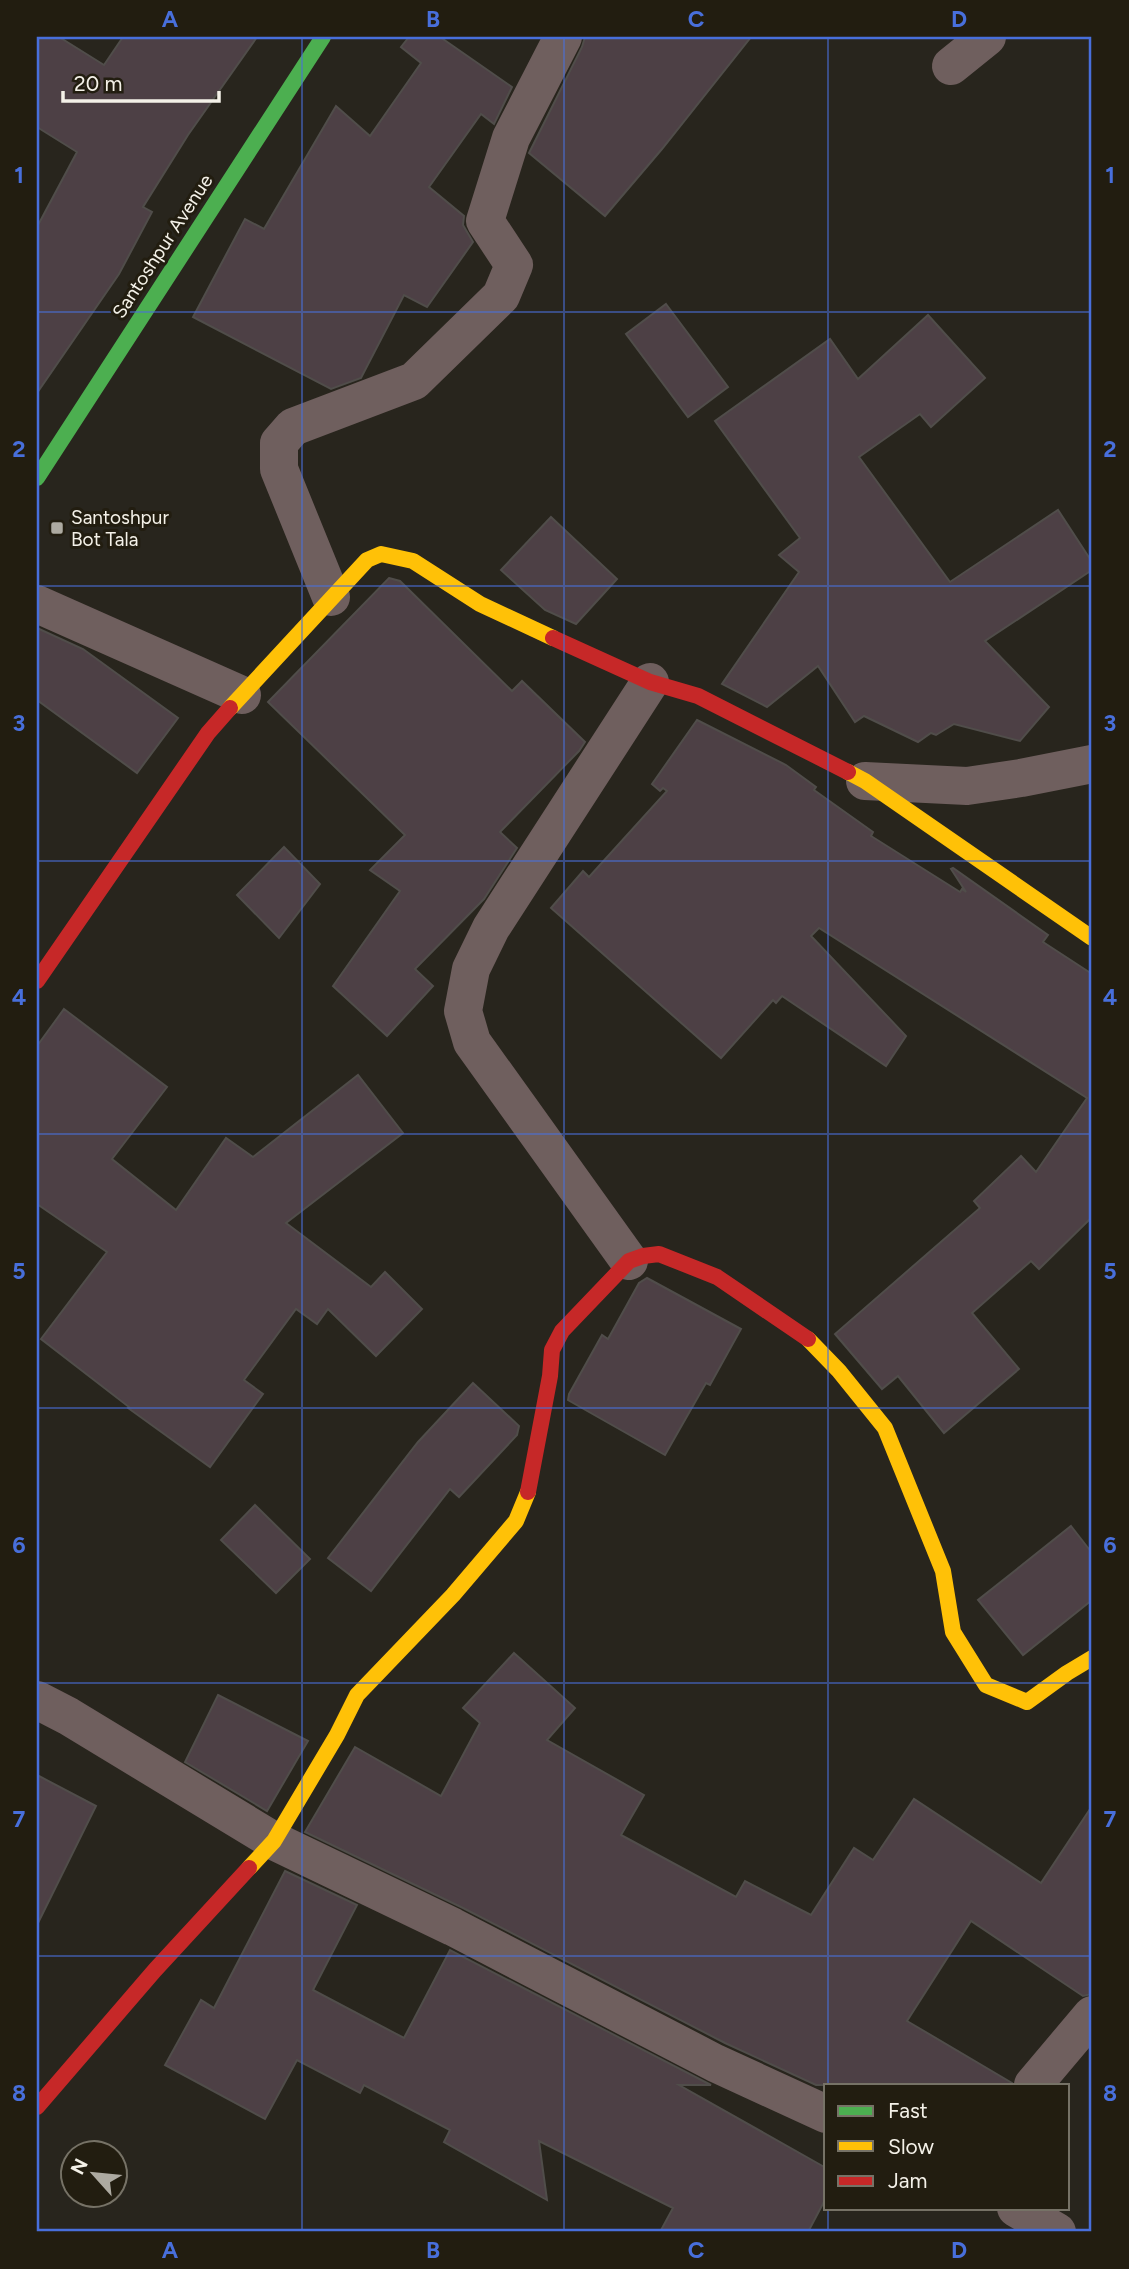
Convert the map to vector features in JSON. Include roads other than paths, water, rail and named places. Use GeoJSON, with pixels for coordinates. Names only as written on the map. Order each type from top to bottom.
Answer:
{"type":"FeatureCollection","features":[{"type":"Feature","properties":{"kind":"street","name":"Santoshpur Avenue"},"geometry":{"type":"LineString","coordinates":[[37,478],[323,37]]}},
{"type":"Feature","properties":{"kind":"street"},"geometry":{"type":"LineString","coordinates":[[331,597],[279,469],[279,443],[293,427],[414,381],[501,296],[514,265],[485,221],[511,138],[563,37]]}},
{"type":"Feature","properties":{"kind":"street"},"geometry":{"type":"LineString","coordinates":[[951,66],[987,37]]}},
{"type":"Feature","properties":{"kind":"street"},"geometry":{"type":"LineString","coordinates":[[37,981],[208,733],[331,597],[367,561],[381,554],[413,561],[480,604],[650,682],[698,696],[865,781],[1092,938]]}},
{"type":"Feature","properties":{"kind":"street"},"geometry":{"type":"LineString","coordinates":[[37,604],[242,695]]}},
{"type":"Feature","properties":{"kind":"street"},"geometry":{"type":"LineString","coordinates":[[629,1261],[472,1042],[463,1011],[471,969],[491,928],[650,682]]}},
{"type":"Feature","properties":{"kind":"street"},"geometry":{"type":"LineString","coordinates":[[865,781],[967,786],[1092,764]]}},
{"type":"Feature","properties":{"kind":"street"},"geometry":{"type":"LineString","coordinates":[[37,2107],[155,1970],[274,1841],[337,1735],[357,1695],[453,1595],[516,1521],[529,1491],[550,1376],[552,1350],[562,1331],[629,1261],[659,1254],[717,1277],[803,1334],[839,1371],[885,1428],[943,1571],[953,1632],[986,1685],[1027,1702],[1092,1658]]}},
{"type":"Feature","properties":{"kind":"street"},"geometry":{"type":"LineString","coordinates":[[37,1700],[274,1841],[453,1927],[715,2063],[824,2112]]}},
{"type":"Feature","properties":{"kind":"street"},"geometry":{"type":"LineString","coordinates":[[1034,2084],[1092,2015]]}},
{"type":"Feature","properties":{"kind":"street"},"geometry":{"type":"LineString","coordinates":[[1019,2210],[1057,2232]]}},
{"type":"Feature","properties":{"kind":"place","name":"Santoshpur Bot Tala"},"geometry":{"type":"Point","coordinates":[57,528]}}]}
